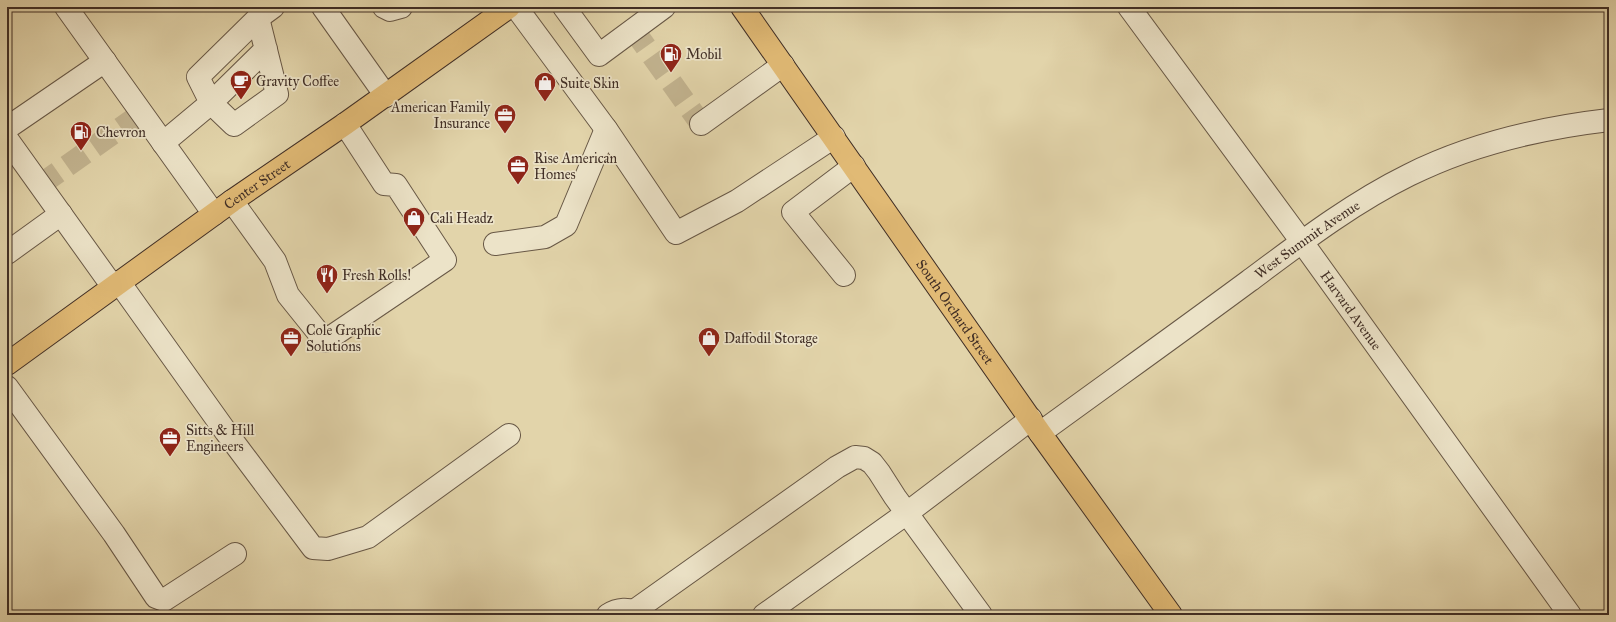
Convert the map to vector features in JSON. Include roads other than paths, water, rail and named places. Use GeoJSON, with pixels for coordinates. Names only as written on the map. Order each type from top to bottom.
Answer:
{"type":"FeatureCollection","features":[{"type":"Feature","properties":{"kind":"main road","name":"Center Street"},"geometry":{"type":"LineString","coordinates":[[7,364],[232,201],[386,96],[509,7]]}},
{"type":"Feature","properties":{"kind":"main road","name":"South Orchard Street"},"geometry":{"type":"LineString","coordinates":[[742,7],[834,136],[1036,426],[1171,615]]}},
{"type":"Feature","properties":{"kind":"street"},"geometry":{"type":"LineString","coordinates":[[66,7],[214,214]]}},
{"type":"Feature","properties":{"kind":"street"},"geometry":{"type":"LineString","coordinates":[[324,7],[386,96]]}},
{"type":"Feature","properties":{"kind":"street"},"geometry":{"type":"LineString","coordinates":[[384,7],[390,10],[401,7]]}},
{"type":"Feature","properties":{"kind":"street"},"geometry":{"type":"LineString","coordinates":[[516,7],[606,129],[676,233],[737,201],[834,136]]}},
{"type":"Feature","properties":{"kind":"street"},"geometry":{"type":"LineString","coordinates":[[564,7],[599,55],[651,11]]}},
{"type":"Feature","properties":{"kind":"street","name":"Harvard Avenue"},"geometry":{"type":"LineString","coordinates":[[1129,7],[1302,242],[1570,615]]}},
{"type":"Feature","properties":{"kind":"street"},"geometry":{"type":"LineString","coordinates":[[265,13],[266,49],[277,94],[234,125],[211,103],[198,77],[265,13]]}},
{"type":"Feature","properties":{"kind":"street"},"geometry":{"type":"LineString","coordinates":[[163,142],[211,103],[266,49]]}},
{"type":"Feature","properties":{"kind":"street"},"geometry":{"type":"LineString","coordinates":[[7,128],[105,61]]}},
{"type":"Feature","properties":{"kind":"street"},"geometry":{"type":"LineString","coordinates":[[701,124],[783,65]]}},
{"type":"Feature","properties":{"kind":"street","name":"West Summit Avenue"},"geometry":{"type":"LineString","coordinates":[[764,615],[907,513],[1365,199],[1409,174],[1464,152],[1525,133],[1609,120]]}},
{"type":"Feature","properties":{"kind":"street"},"geometry":{"type":"LineString","coordinates":[[232,201],[275,261],[288,295],[325,341],[445,260],[396,186],[384,184],[346,124]]}},
{"type":"Feature","properties":{"kind":"street"},"geometry":{"type":"LineString","coordinates":[[495,244],[545,237],[566,225],[606,129]]}},
{"type":"Feature","properties":{"kind":"street"},"geometry":{"type":"LineString","coordinates":[[7,139],[61,214],[116,284],[312,548],[328,549],[368,537],[509,434]]}},
{"type":"Feature","properties":{"kind":"street"},"geometry":{"type":"LineString","coordinates":[[844,275],[793,212],[854,166]]}},
{"type":"Feature","properties":{"kind":"street"},"geometry":{"type":"LineString","coordinates":[[7,253],[61,214]]}},
{"type":"Feature","properties":{"kind":"street"},"geometry":{"type":"LineString","coordinates":[[7,387],[114,534],[156,597],[164,600],[234,554]]}},
{"type":"Feature","properties":{"kind":"street"},"geometry":{"type":"LineString","coordinates":[[608,615],[614,611],[624,610],[636,613],[837,467],[855,457],[864,458],[872,463],[981,615]]}},
{"type":"Feature","properties":{"kind":"tunnel"},"geometry":{"type":"LineString","coordinates":[[633,29],[701,124]]}},
{"type":"Feature","properties":{"kind":"tunnel"},"geometry":{"type":"LineString","coordinates":[[40,185],[142,113]]}},
{"type":"Feature","properties":{"kind":"place","name":"Mobil"},"geometry":{"type":"Point","coordinates":[671,74]}},
{"type":"Feature","properties":{"kind":"place","name":"Gravity Coffee"},"geometry":{"type":"Point","coordinates":[241,100]}},
{"type":"Feature","properties":{"kind":"place","name":"Suite Skin"},"geometry":{"type":"Point","coordinates":[545,102]}},
{"type":"Feature","properties":{"kind":"place","name":"American Family Insurance"},"geometry":{"type":"Point","coordinates":[505,134]}},
{"type":"Feature","properties":{"kind":"place","name":"Chevron"},"geometry":{"type":"Point","coordinates":[81,152]}},
{"type":"Feature","properties":{"kind":"place","name":"Rise American Homes"},"geometry":{"type":"Point","coordinates":[518,186]}},
{"type":"Feature","properties":{"kind":"place","name":"Cali Headz"},"geometry":{"type":"Point","coordinates":[414,238]}},
{"type":"Feature","properties":{"kind":"place","name":"Fresh Rolls!"},"geometry":{"type":"Point","coordinates":[327,294]}},
{"type":"Feature","properties":{"kind":"place","name":"Cole Graphic Solutions"},"geometry":{"type":"Point","coordinates":[291,358]}},
{"type":"Feature","properties":{"kind":"place","name":"Daffodil Storage"},"geometry":{"type":"Point","coordinates":[709,358]}},
{"type":"Feature","properties":{"kind":"place","name":"Sitts & Hill Engineers"},"geometry":{"type":"Point","coordinates":[170,458]}}]}
